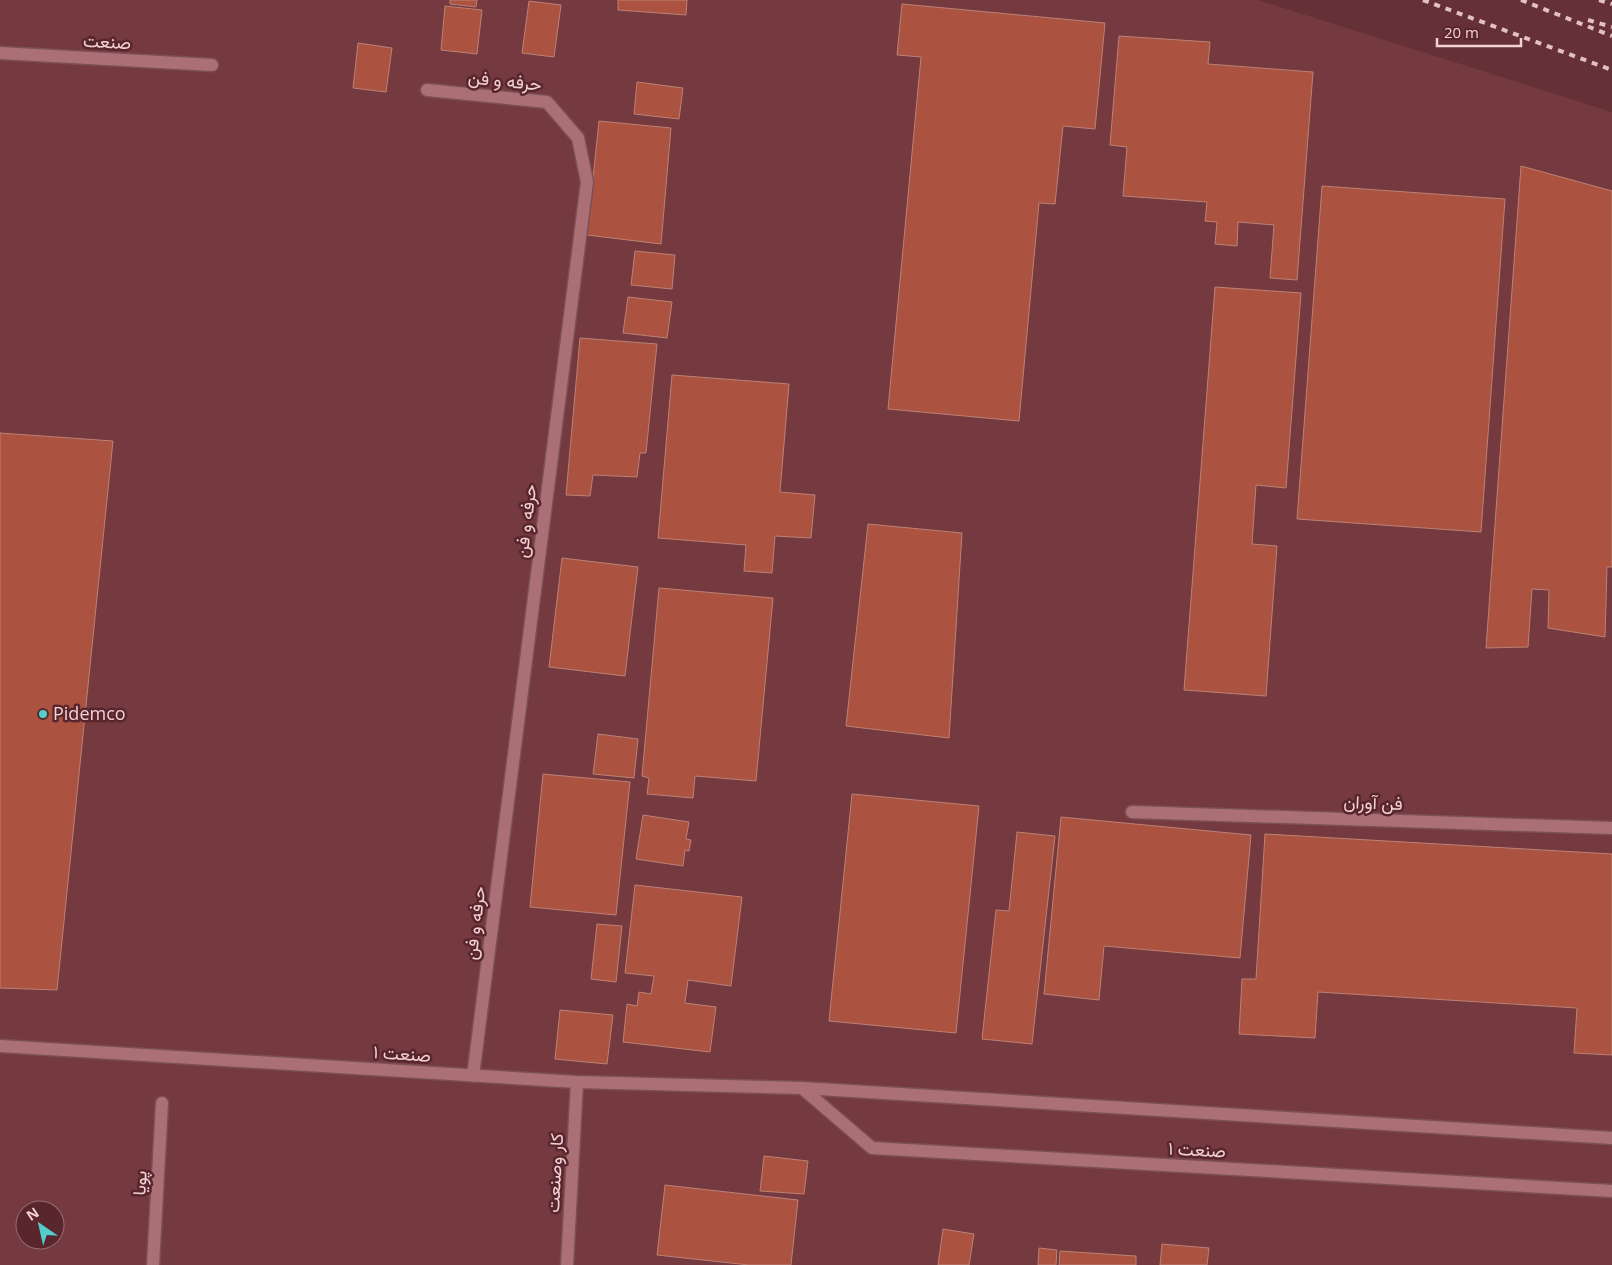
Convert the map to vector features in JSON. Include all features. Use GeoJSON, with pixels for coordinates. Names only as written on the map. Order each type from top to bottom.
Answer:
{"type":"FeatureCollection","features":[{"type":"Feature","properties":{"kind":"street","name":"صنعت"},"geometry":{"type":"LineString","coordinates":[[0,53],[212,66]]}},
{"type":"Feature","properties":{"kind":"street","name":"حرفه و فن"},"geometry":{"type":"LineString","coordinates":[[426,90],[547,102],[578,138],[587,182],[474,1076]]}},
{"type":"Feature","properties":{"kind":"street","name":"فن آوران"},"geometry":{"type":"LineString","coordinates":[[1132,812],[1612,828]]}},
{"type":"Feature","properties":{"kind":"street","name":"صنعت ۱"},"geometry":{"type":"LineString","coordinates":[[0,1046],[578,1082],[802,1088],[1612,1138]]}},
{"type":"Feature","properties":{"kind":"street","name":"کار وصنعت"},"geometry":{"type":"LineString","coordinates":[[567,1265],[578,1082]]}},
{"type":"Feature","properties":{"kind":"street","name":"صنعت ۱"},"geometry":{"type":"LineString","coordinates":[[802,1088],[872,1148],[1612,1192]]}},
{"type":"Feature","properties":{"kind":"street","name":"پویا"},"geometry":{"type":"LineString","coordinates":[[153,1265],[162,1103]]}},
{"type":"Feature","properties":{"kind":"shaded area"},"geometry":{"type":"Polygon","coordinates":[[[0,0],[1258,0],[1612,112],[1612,1265],[0,1265],[0,0]]]}},
{"type":"Feature","properties":{"kind":"building"},"geometry":{"type":"Polygon","coordinates":[[[450,0],[477,0],[476,7],[450,4],[450,0]]]}},
{"type":"Feature","properties":{"kind":"building"},"geometry":{"type":"Polygon","coordinates":[[[618,0],[687,0],[686,15],[618,10],[618,0]]]}},
{"type":"Feature","properties":{"kind":"building"},"geometry":{"type":"Polygon","coordinates":[[[529,1],[561,5],[554,57],[522,53],[529,1]]]}},
{"type":"Feature","properties":{"kind":"building"},"geometry":{"type":"Polygon","coordinates":[[[902,4],[1105,23],[1095,129],[1063,126],[1055,204],[1039,203],[1019,421],[888,409],[921,57],[897,55],[902,4]]]}},
{"type":"Feature","properties":{"kind":"building"},"geometry":{"type":"Polygon","coordinates":[[[445,6],[482,10],[477,54],[441,50],[445,6]]]}},
{"type":"Feature","properties":{"kind":"building"},"geometry":{"type":"Polygon","coordinates":[[[1119,36],[1210,42],[1208,64],[1313,72],[1297,280],[1270,278],[1274,225],[1238,222],[1237,246],[1215,244],[1217,222],[1205,221],[1207,202],[1123,196],[1127,147],[1110,145],[1119,36]]]}},
{"type":"Feature","properties":{"kind":"building"},"geometry":{"type":"Polygon","coordinates":[[[358,43],[392,48],[386,92],[353,88],[358,43]]]}},
{"type":"Feature","properties":{"kind":"building"},"geometry":{"type":"Polygon","coordinates":[[[637,82],[683,88],[679,119],[634,114],[637,82]]]}},
{"type":"Feature","properties":{"kind":"building"},"geometry":{"type":"Polygon","coordinates":[[[599,121],[671,128],[661,244],[587,235],[599,121]]]}},
{"type":"Feature","properties":{"kind":"building"},"geometry":{"type":"Polygon","coordinates":[[[1521,166],[1612,191],[1612,567],[1607,567],[1605,637],[1548,628],[1549,590],[1532,589],[1528,647],[1486,648],[1521,166]]]}},
{"type":"Feature","properties":{"kind":"building"},"geometry":{"type":"Polygon","coordinates":[[[1322,186],[1505,199],[1481,532],[1297,519],[1322,186]]]}},
{"type":"Feature","properties":{"kind":"building"},"geometry":{"type":"Polygon","coordinates":[[[635,251],[675,255],[672,289],[631,285],[635,251]]]}},
{"type":"Feature","properties":{"kind":"building"},"geometry":{"type":"Polygon","coordinates":[[[1215,287],[1301,293],[1286,488],[1256,485],[1252,544],[1277,546],[1266,696],[1184,690],[1215,287]]]}},
{"type":"Feature","properties":{"kind":"building"},"geometry":{"type":"Polygon","coordinates":[[[628,297],[672,302],[667,338],[623,333],[628,297]]]}},
{"type":"Feature","properties":{"kind":"building"},"geometry":{"type":"Polygon","coordinates":[[[580,338],[657,344],[646,453],[640,453],[637,477],[593,475],[590,496],[566,495],[580,338]]]}},
{"type":"Feature","properties":{"kind":"building"},"geometry":{"type":"Polygon","coordinates":[[[672,375],[789,384],[780,492],[815,495],[811,538],[775,536],[772,573],[744,571],[746,545],[658,538],[672,375]]]}},
{"type":"Feature","properties":{"kind":"building","name":"Pidemco"},"geometry":{"type":"Polygon","coordinates":[[[0,433],[113,441],[57,990],[0,988],[0,433]]]}},
{"type":"Feature","properties":{"kind":"building"},"geometry":{"type":"Polygon","coordinates":[[[868,524],[962,533],[949,738],[846,726],[868,524]]]}},
{"type":"Feature","properties":{"kind":"building"},"geometry":{"type":"Polygon","coordinates":[[[562,558],[638,567],[625,676],[549,667],[562,558]]]}},
{"type":"Feature","properties":{"kind":"building"},"geometry":{"type":"Polygon","coordinates":[[[659,588],[773,598],[756,781],[695,776],[693,798],[647,794],[649,778],[642,776],[659,588]]]}},
{"type":"Feature","properties":{"kind":"building"},"geometry":{"type":"Polygon","coordinates":[[[598,734],[638,739],[634,778],[593,774],[598,734]]]}},
{"type":"Feature","properties":{"kind":"building"},"geometry":{"type":"Polygon","coordinates":[[[543,774],[630,782],[616,915],[530,907],[543,774]]]}},
{"type":"Feature","properties":{"kind":"building"},"geometry":{"type":"Polygon","coordinates":[[[852,794],[979,806],[956,1033],[829,1021],[852,794]]]}},
{"type":"Feature","properties":{"kind":"building"},"geometry":{"type":"Polygon","coordinates":[[[643,815],[689,822],[686,839],[691,840],[689,851],[685,850],[683,866],[636,859],[643,815]]]}},
{"type":"Feature","properties":{"kind":"building"},"geometry":{"type":"Polygon","coordinates":[[[1061,817],[1251,835],[1240,958],[1104,946],[1099,1000],[1044,994],[1061,817]]]}},
{"type":"Feature","properties":{"kind":"building"},"geometry":{"type":"Polygon","coordinates":[[[1017,832],[1055,836],[1032,1044],[982,1039],[996,910],[1009,911],[1017,832]]]}},
{"type":"Feature","properties":{"kind":"building"},"geometry":{"type":"Polygon","coordinates":[[[1265,834],[1612,854],[1612,1055],[1574,1053],[1577,1008],[1318,992],[1315,1038],[1239,1034],[1242,979],[1256,979],[1265,834]]]}},
{"type":"Feature","properties":{"kind":"building"},"geometry":{"type":"Polygon","coordinates":[[[635,885],[742,897],[731,986],[688,980],[685,1003],[716,1007],[710,1052],[623,1042],[627,1004],[637,1006],[639,992],[651,994],[654,976],[625,973],[635,885]]]}},
{"type":"Feature","properties":{"kind":"building"},"geometry":{"type":"Polygon","coordinates":[[[597,924],[622,926],[616,982],[591,979],[597,924]]]}},
{"type":"Feature","properties":{"kind":"building"},"geometry":{"type":"Polygon","coordinates":[[[560,1010],[613,1015],[607,1064],[555,1059],[560,1010]]]}},
{"type":"Feature","properties":{"kind":"building"},"geometry":{"type":"Polygon","coordinates":[[[764,1156],[808,1161],[804,1194],[760,1191],[764,1156]]]}},
{"type":"Feature","properties":{"kind":"building"},"geometry":{"type":"Polygon","coordinates":[[[665,1185],[798,1200],[791,1265],[749,1265],[657,1255],[665,1185]]]}},
{"type":"Feature","properties":{"kind":"building"},"geometry":{"type":"Polygon","coordinates":[[[943,1229],[974,1234],[969,1265],[938,1265],[943,1229]]]}},
{"type":"Feature","properties":{"kind":"building"},"geometry":{"type":"Polygon","coordinates":[[[1162,1244],[1209,1248],[1207,1265],[1160,1265],[1162,1244]]]}},
{"type":"Feature","properties":{"kind":"building"},"geometry":{"type":"Polygon","coordinates":[[[1039,1248],[1057,1250],[1056,1265],[1038,1265],[1039,1248]]]}},
{"type":"Feature","properties":{"kind":"building"},"geometry":{"type":"Polygon","coordinates":[[[1060,1251],[1136,1256],[1136,1265],[1059,1265],[1060,1251]]]}},
{"type":"Feature","properties":{"kind":"railway"},"geometry":{"type":"LineString","coordinates":[[1423,0],[1612,70]]}},
{"type":"Feature","properties":{"kind":"railway"},"geometry":{"type":"LineString","coordinates":[[1521,0],[1612,36]]}},
{"type":"Feature","properties":{"kind":"railway"},"geometry":{"type":"LineString","coordinates":[[1599,0],[1612,4]]}},
{"type":"Feature","properties":{"kind":"railway"},"geometry":{"type":"LineString","coordinates":[[1588,20],[1612,27]]}},
{"type":"Feature","properties":{"kind":"place","name":"Pidemco"},"geometry":{"type":"Point","coordinates":[43,714]}}]}
